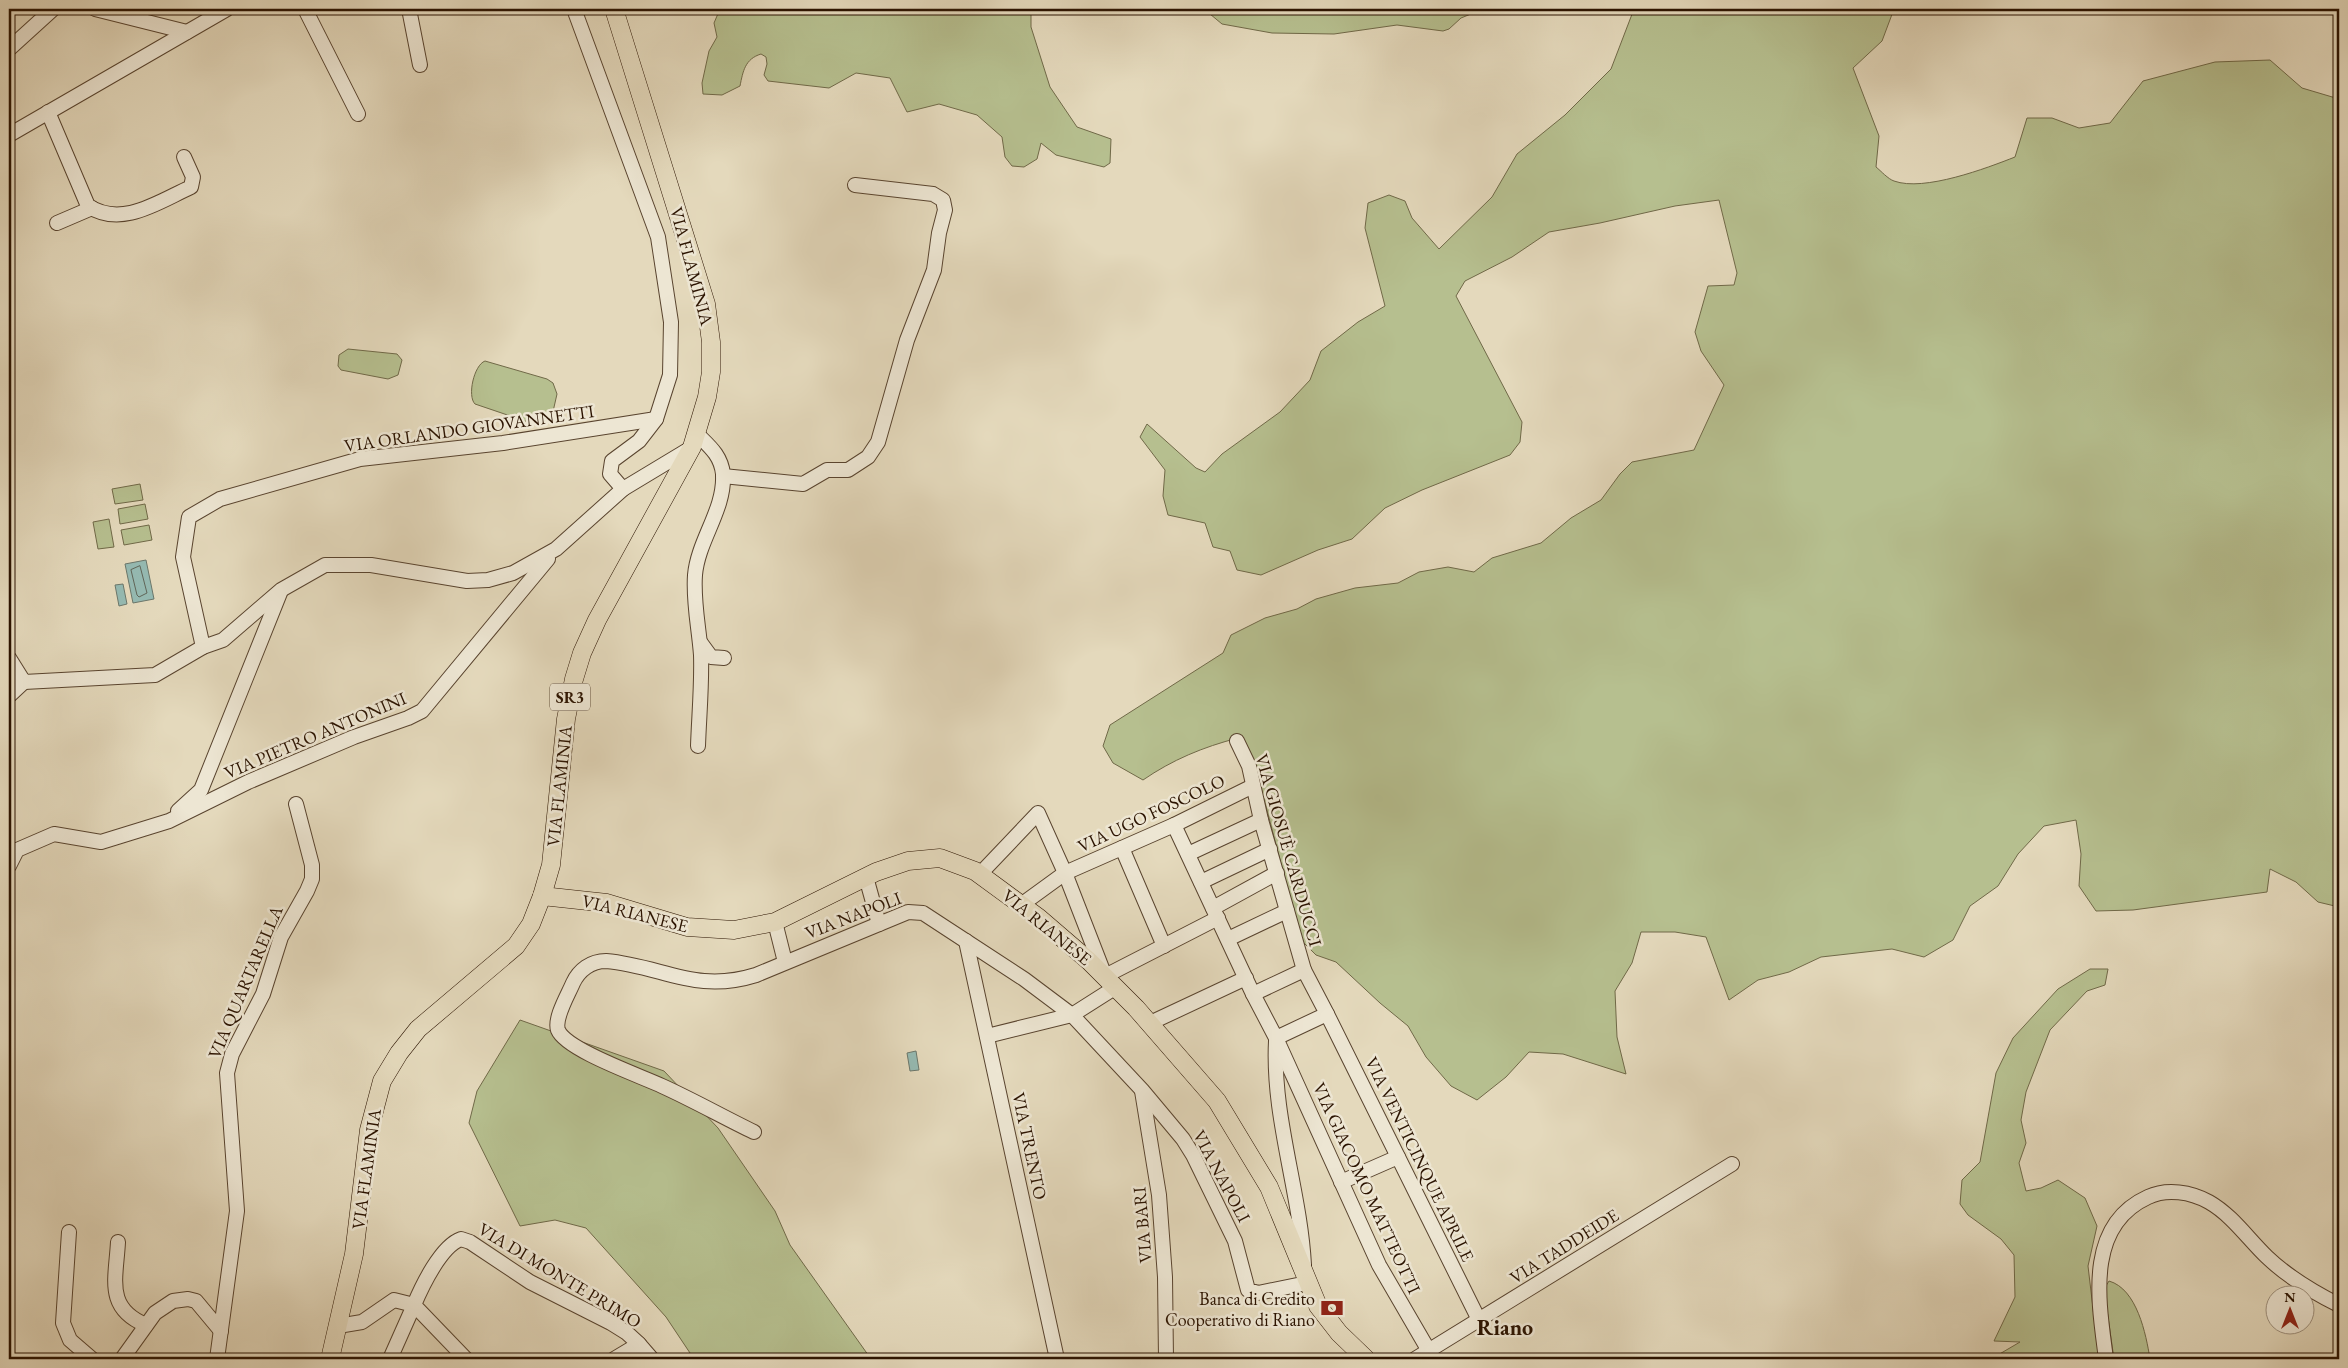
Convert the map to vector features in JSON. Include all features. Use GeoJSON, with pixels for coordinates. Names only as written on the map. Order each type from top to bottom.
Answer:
{"type":"FeatureCollection","features":[{"type":"Feature","properties":{"kind":"main road","name":"VIA FLAMINIA"},"geometry":{"type":"LineString","coordinates":[[330,1359],[354,1249],[370,1123],[385,1075],[418,1029],[516,946],[530,924],[542,896],[551,865],[566,719],[580,659],[597,620],[694,440],[707,397],[711,372],[711,342],[708,314],[701,286],[614,9]]}},
{"type":"Feature","properties":{"kind":"main road","name":"VIA RIANESE"},"geometry":{"type":"LineString","coordinates":[[542,896],[607,903],[669,923],[705,930],[734,930],[775,922],[866,877],[899,863],[932,857],[957,863],[980,874],[1021,905],[1110,982],[1150,1023],[1217,1101],[1234,1125],[1279,1208],[1306,1280],[1323,1314],[1366,1359]]}},
{"type":"Feature","properties":{"kind":"street"},"geometry":{"type":"LineString","coordinates":[[9,49],[53,9]]}},
{"type":"Feature","properties":{"kind":"street"},"geometry":{"type":"LineString","coordinates":[[95,9],[187,32]]}},
{"type":"Feature","properties":{"kind":"street"},"geometry":{"type":"LineString","coordinates":[[9,135],[228,9]]}},
{"type":"Feature","properties":{"kind":"street"},"geometry":{"type":"LineString","coordinates":[[305,9],[358,114]]}},
{"type":"Feature","properties":{"kind":"street"},"geometry":{"type":"LineString","coordinates":[[409,9],[420,65]]}},
{"type":"Feature","properties":{"kind":"street"},"geometry":{"type":"LineString","coordinates":[[574,9],[658,237],[671,322],[672,344],[669,382],[656,419],[639,441],[612,461],[610,474],[623,489]]}},
{"type":"Feature","properties":{"kind":"street"},"geometry":{"type":"LineString","coordinates":[[48,112],[88,206],[98,213],[109,215],[131,214],[190,187],[193,177],[184,157]]}},
{"type":"Feature","properties":{"kind":"street"},"geometry":{"type":"LineString","coordinates":[[722,476],[803,484],[827,470],[848,470],[868,457],[878,442],[907,340],[934,270],[944,210],[943,200],[933,194],[855,184]]}},
{"type":"Feature","properties":{"kind":"street"},"geometry":{"type":"LineString","coordinates":[[57,223],[92,208]]}},
{"type":"Feature","properties":{"kind":"street","name":"VIA ORLANDO GIOVANNETTI"},"geometry":{"type":"LineString","coordinates":[[203,647],[183,557],[189,518],[220,499],[360,459],[503,443],[656,419]]}},
{"type":"Feature","properties":{"kind":"street"},"geometry":{"type":"LineString","coordinates":[[694,440],[718,455],[722,476],[719,501],[696,565],[694,597],[701,662],[698,746]]}},
{"type":"Feature","properties":{"kind":"street","name":"VIA PIETRO ANTONINI"},"geometry":{"type":"LineString","coordinates":[[9,866],[17,850],[54,834],[101,842],[169,821],[248,782],[354,737],[408,718],[422,711],[556,549],[623,489],[694,440]]}},
{"type":"Feature","properties":{"kind":"street","name":"VIA PIETRO ANTONINI"},"geometry":{"type":"LineString","coordinates":[[24,682],[155,675],[203,647],[223,640],[281,590],[324,566],[371,566],[467,582],[488,580],[513,573],[528,567],[556,549]]}},
{"type":"Feature","properties":{"kind":"street","name":"VIA PIETRO ANTONINI"},"geometry":{"type":"LineString","coordinates":[[169,821],[201,790],[281,590]]}},
{"type":"Feature","properties":{"kind":"street"},"geometry":{"type":"LineString","coordinates":[[699,640],[711,657],[724,658]]}},
{"type":"Feature","properties":{"kind":"street"},"geometry":{"type":"LineString","coordinates":[[9,658],[24,682],[9,696]]}},
{"type":"Feature","properties":{"kind":"street","name":"VIA GIOSUÈ CARDUCCI"},"geometry":{"type":"LineString","coordinates":[[1236,741],[1249,766],[1261,820],[1304,970],[1327,1014]]}},
{"type":"Feature","properties":{"kind":"street","name":"VIA UGO FOSCOLO"},"geometry":{"type":"LineString","coordinates":[[1021,905],[1065,873],[1174,825],[1253,786]]}},
{"type":"Feature","properties":{"kind":"street","name":"VIA QUARTARELLA"},"geometry":{"type":"LineString","coordinates":[[217,1359],[237,1211],[227,1073],[234,1050],[263,994],[281,937],[307,891],[312,878],[312,865],[296,804]]}},
{"type":"Feature","properties":{"kind":"street","name":"VIA UGO FOSCOLO"},"geometry":{"type":"LineString","coordinates":[[980,874],[1038,813],[1065,873]]}},
{"type":"Feature","properties":{"kind":"street"},"geometry":{"type":"LineString","coordinates":[[1188,854],[1261,820]]}},
{"type":"Feature","properties":{"kind":"street","name":"VIA GIACOMO MATTEOTTI"},"geometry":{"type":"LineString","coordinates":[[1174,825],[1253,994],[1276,1038],[1379,1265],[1429,1351]]}},
{"type":"Feature","properties":{"kind":"street"},"geometry":{"type":"LineString","coordinates":[[1122,848],[1164,946]]}},
{"type":"Feature","properties":{"kind":"street"},"geometry":{"type":"LineString","coordinates":[[1201,882],[1270,849]]}},
{"type":"Feature","properties":{"kind":"street"},"geometry":{"type":"LineString","coordinates":[[1065,873],[1110,982]]}},
{"type":"Feature","properties":{"kind":"street"},"geometry":{"type":"LineString","coordinates":[[987,1036],[1072,1015],[1110,982],[1277,873]]}},
{"type":"Feature","properties":{"kind":"street"},"geometry":{"type":"LineString","coordinates":[[866,877],[879,924]]}},
{"type":"Feature","properties":{"kind":"street","name":"VIA NAPOLI"},"geometry":{"type":"LineString","coordinates":[[754,1132],[661,1085],[584,1050],[562,1036],[558,1030],[558,1020],[578,975],[589,965],[598,961],[610,961],[709,983],[740,980],[908,912],[917,911],[926,914],[1024,978],[1072,1015],[1142,1090],[1179,1134],[1193,1155],[1235,1241],[1248,1290],[1258,1293],[1306,1280]]}},
{"type":"Feature","properties":{"kind":"street"},"geometry":{"type":"LineString","coordinates":[[1228,939],[1287,911]]}},
{"type":"Feature","properties":{"kind":"street"},"geometry":{"type":"LineString","coordinates":[[775,922],[785,962]]}},
{"type":"Feature","properties":{"kind":"street","name":"VIA TRENTO"},"geometry":{"type":"LineString","coordinates":[[966,941],[1057,1359]]}},
{"type":"Feature","properties":{"kind":"street"},"geometry":{"type":"LineString","coordinates":[[1253,994],[1304,970]]}},
{"type":"Feature","properties":{"kind":"street"},"geometry":{"type":"LineString","coordinates":[[1150,1023],[1246,978]]}},
{"type":"Feature","properties":{"kind":"street"},"geometry":{"type":"LineString","coordinates":[[1306,1280],[1300,1223],[1276,1090],[1276,1038],[1327,1014]]}},
{"type":"Feature","properties":{"kind":"street","name":"VIA VENTICINQUE APRILE"},"geometry":{"type":"LineString","coordinates":[[1327,1014],[1479,1320]]}},
{"type":"Feature","properties":{"kind":"street","name":"VIA BARI"},"geometry":{"type":"LineString","coordinates":[[1142,1090],[1159,1195],[1165,1277],[1166,1359]]}},
{"type":"Feature","properties":{"kind":"street"},"geometry":{"type":"LineString","coordinates":[[1341,1182],[1398,1157]]}},
{"type":"Feature","properties":{"kind":"street","name":"VIA TADDEIDE"},"geometry":{"type":"LineString","coordinates":[[1416,1359],[1732,1164]]}},
{"type":"Feature","properties":{"kind":"street"},"geometry":{"type":"LineString","coordinates":[[2106,1359],[2099,1290],[2103,1245],[2112,1228],[2130,1209],[2145,1198],[2157,1193],[2184,1193],[2210,1202],[2284,1271],[2313,1291],[2339,1305]]}},
{"type":"Feature","properties":{"kind":"street"},"geometry":{"type":"LineString","coordinates":[[69,1232],[63,1323],[70,1340],[92,1359]]}},
{"type":"Feature","properties":{"kind":"street","name":"VIA DI MONTE PRIMO"},"geometry":{"type":"LineString","coordinates":[[414,1305],[431,1270],[454,1243],[461,1239],[470,1242],[535,1285],[612,1323],[627,1333],[652,1359]]}},
{"type":"Feature","properties":{"kind":"street"},"geometry":{"type":"LineString","coordinates":[[118,1242],[116,1298],[120,1307],[128,1315],[146,1324]]}},
{"type":"Feature","properties":{"kind":"street"},"geometry":{"type":"LineString","coordinates":[[122,1359],[146,1324],[165,1305],[177,1300],[191,1299],[198,1303],[221,1331]]}},
{"type":"Feature","properties":{"kind":"street"},"geometry":{"type":"LineString","coordinates":[[338,1326],[362,1322],[394,1300],[414,1305],[466,1359]]}},
{"type":"Feature","properties":{"kind":"street"},"geometry":{"type":"LineString","coordinates":[[390,1359],[414,1305]]}},
{"type":"Feature","properties":{"kind":"street","name":"VIA DI MONTE PRIMO"},"geometry":{"type":"LineString","coordinates":[[614,1359],[639,1344]]}},
{"type":"Feature","properties":{"kind":"green space"},"geometry":{"type":"Polygon","coordinates":[[[720,9],[1031,9],[1031,27],[1050,87],[1077,127],[1111,139],[1110,163],[1104,167],[1056,155],[1041,143],[1037,159],[1024,167],[1012,166],[1005,157],[1002,137],[977,115],[939,104],[907,112],[890,78],[856,73],[829,88],[768,81],[764,75],[767,64],[766,57],[761,54],[748,62],[740,86],[722,95],[703,94],[702,83],[709,51],[717,37],[714,23],[720,9]]]}},
{"type":"Feature","properties":{"kind":"green space"},"geometry":{"type":"Polygon","coordinates":[[[1204,9],[1483,9],[1461,18],[1449,29],[1443,31],[1397,25],[1334,34],[1272,33],[1222,24],[1204,9]]]}},
{"type":"Feature","properties":{"kind":"green space"},"geometry":{"type":"Polygon","coordinates":[[[1634,9],[1894,9],[1882,41],[1853,68],[1879,136],[1876,167],[1892,180],[1907,184],[1938,181],[1955,177],[2015,157],[2027,118],[2052,118],[2079,128],[2110,123],[2143,81],[2215,62],[2270,60],[2302,88],[2339,99],[2339,907],[2318,902],[2296,882],[2270,869],[2267,892],[2133,910],[2096,911],[2079,886],[2081,854],[2076,820],[2044,826],[2018,854],[1998,886],[1970,906],[1953,940],[1924,957],[1892,949],[1821,957],[1789,972],[1758,980],[1729,1000],[1706,937],[1675,932],[1641,932],[1632,963],[1615,991],[1617,1037],[1626,1074],[1563,1054],[1529,1052],[1506,1077],[1477,1100],[1451,1086],[1426,1057],[1408,1026],[1336,962],[1316,955],[1301,940],[1258,776],[1238,738],[1188,755],[1165,766],[1143,780],[1113,763],[1103,746],[1110,725],[1223,653],[1231,635],[1265,618],[1297,609],[1316,599],[1355,588],[1398,583],[1419,572],[1448,567],[1474,572],[1492,558],[1541,543],[1571,518],[1601,500],[1620,474],[1632,462],[1694,450],[1724,385],[1701,351],[1695,332],[1708,286],[1734,285],[1737,273],[1719,200],[1675,206],[1549,232],[1512,257],[1465,281],[1456,296],[1522,422],[1520,442],[1510,455],[1422,490],[1385,508],[1352,539],[1318,550],[1261,575],[1237,570],[1230,551],[1213,547],[1205,523],[1168,515],[1163,496],[1165,470],[1140,437],[1147,424],[1196,468],[1205,472],[1222,454],[1280,412],[1310,380],[1321,351],[1358,322],[1385,306],[1365,228],[1368,203],[1389,195],[1405,201],[1412,218],[1439,249],[1492,197],[1517,154],[1565,115],[1611,69],[1634,9]]]}},
{"type":"Feature","properties":{"kind":"green space"},"geometry":{"type":"Polygon","coordinates":[[[348,349],[397,354],[402,360],[398,375],[388,379],[341,370],[338,366],[339,355],[348,349]]]}},
{"type":"Feature","properties":{"kind":"green space"},"geometry":{"type":"Polygon","coordinates":[[[485,361],[547,379],[553,383],[557,394],[552,416],[541,423],[531,423],[475,404],[472,394],[473,381],[478,368],[485,361]]]}},
{"type":"Feature","properties":{"kind":"green space"},"geometry":{"type":"Polygon","coordinates":[[[140,484],[143,500],[115,504],[112,489],[140,484]]]}},
{"type":"Feature","properties":{"kind":"green space"},"geometry":{"type":"Polygon","coordinates":[[[145,504],[148,519],[120,524],[118,509],[145,504]]]}},
{"type":"Feature","properties":{"kind":"green space"},"geometry":{"type":"Polygon","coordinates":[[[109,519],[114,547],[98,549],[93,522],[109,519]]]}},
{"type":"Feature","properties":{"kind":"green space"},"geometry":{"type":"Polygon","coordinates":[[[149,525],[152,540],[124,545],[121,530],[149,525]]]}},
{"type":"Feature","properties":{"kind":"green space"},"geometry":{"type":"Polygon","coordinates":[[[2090,969],[2108,969],[2105,985],[2087,991],[2050,1030],[2026,1092],[2021,1120],[2026,1143],[2019,1163],[2026,1191],[2041,1188],[2058,1180],[2085,1198],[2097,1226],[2088,1266],[2099,1359],[1991,1359],[2020,1342],[1994,1341],[2015,1297],[2014,1255],[2001,1239],[1968,1215],[1960,1204],[1962,1180],[1980,1162],[1996,1073],[2013,1038],[2058,989],[2090,969]]]}},
{"type":"Feature","properties":{"kind":"green space"},"geometry":{"type":"Polygon","coordinates":[[[520,1020],[664,1071],[718,1128],[775,1211],[790,1245],[871,1359],[694,1359],[666,1317],[586,1228],[555,1220],[520,1226],[469,1123],[477,1091],[520,1020]]]}},
{"type":"Feature","properties":{"kind":"green space"},"geometry":{"type":"Polygon","coordinates":[[[2109,1281],[2127,1293],[2133,1303],[2143,1325],[2150,1359],[2114,1359],[2104,1289],[2109,1281]]]}},
{"type":"Feature","properties":{"kind":"water"},"geometry":{"type":"Polygon","coordinates":[[[146,560],[154,599],[133,603],[125,564],[146,560]]]}},
{"type":"Feature","properties":{"kind":"water"},"geometry":{"type":"Polygon","coordinates":[[[123,584],[127,604],[119,606],[115,585],[123,584]]]}},
{"type":"Feature","properties":{"kind":"water"},"geometry":{"type":"Polygon","coordinates":[[[916,1051],[919,1070],[910,1071],[907,1053],[916,1051]]]}},
{"type":"Feature","properties":{"kind":"place","name":"Banca di Credito Cooperativo di Riano"},"geometry":{"type":"Point","coordinates":[1332,1308]}},
{"type":"Feature","properties":{"kind":"district","name":"Riano"},"geometry":{"type":"Point","coordinates":[1505,1327]}}]}
